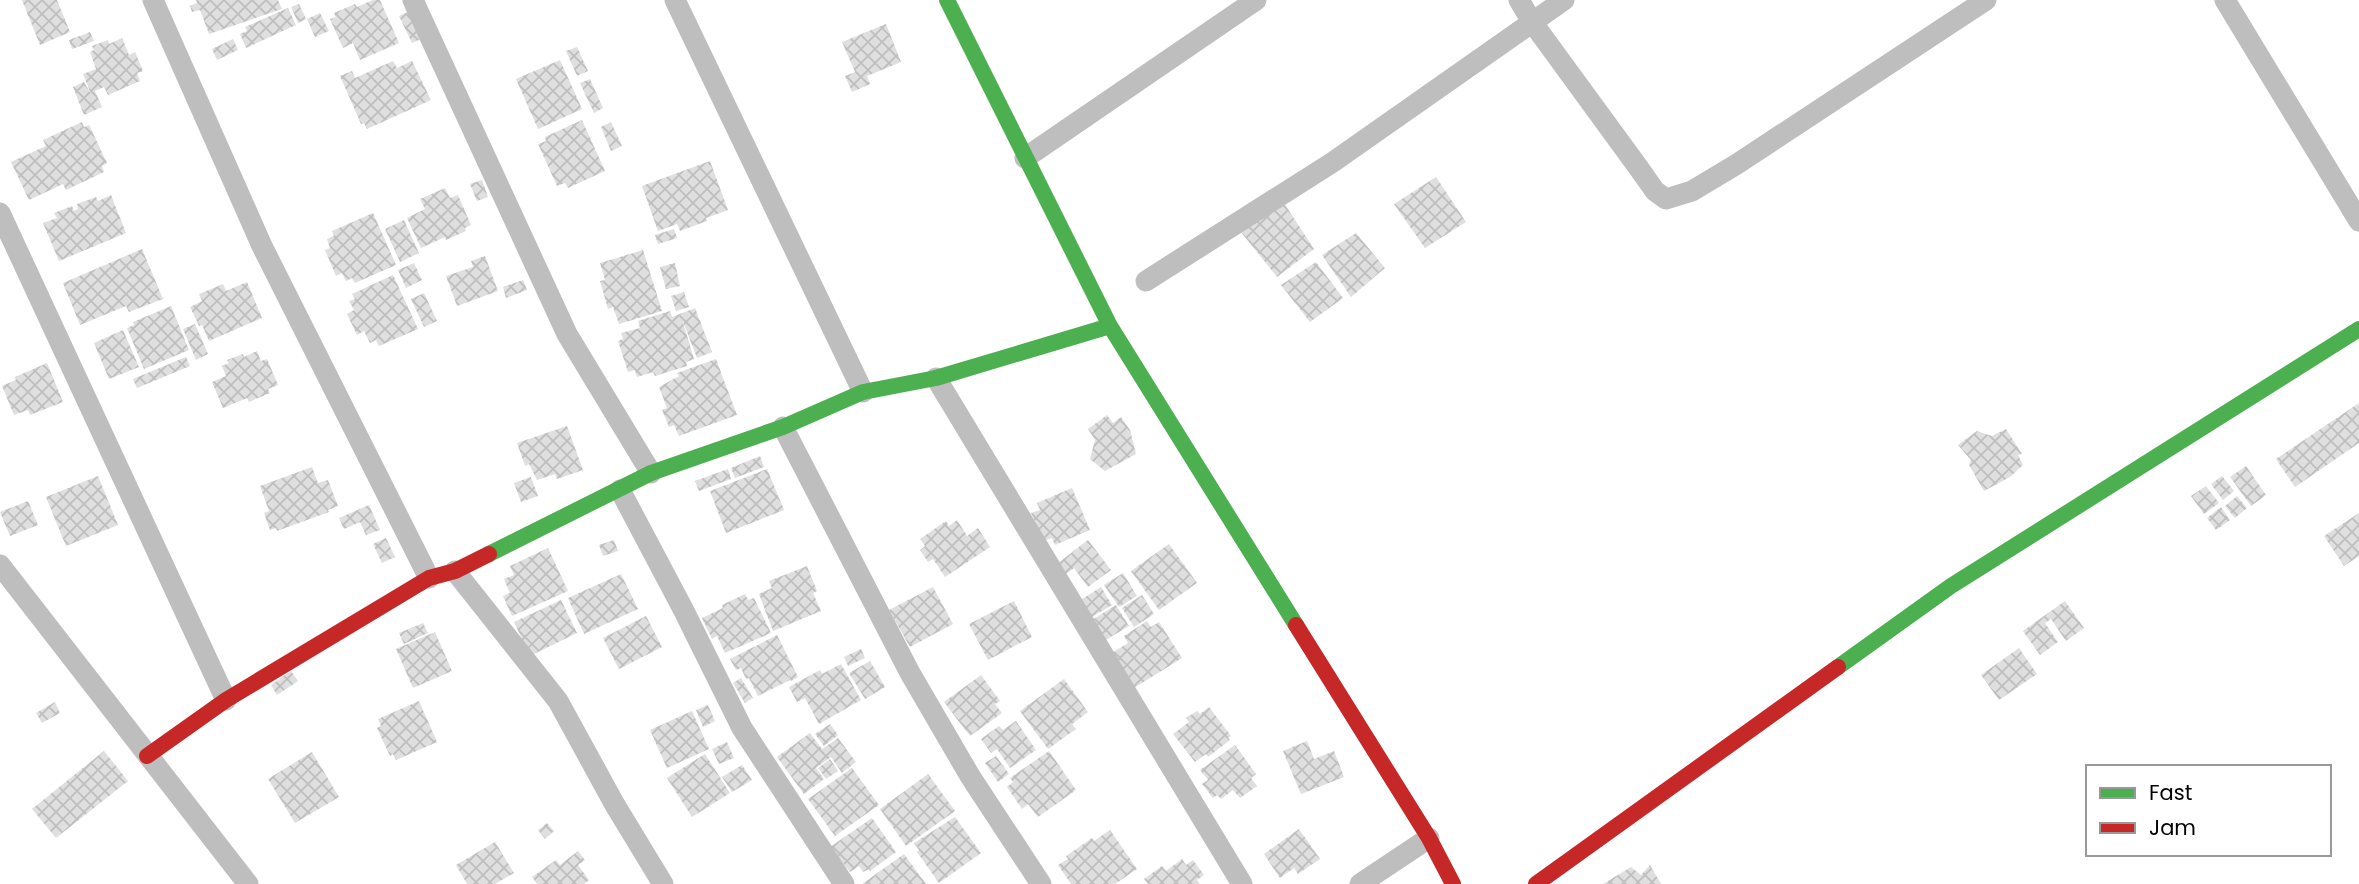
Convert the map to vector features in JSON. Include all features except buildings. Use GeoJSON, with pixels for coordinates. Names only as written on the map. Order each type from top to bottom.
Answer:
{"type":"FeatureCollection","features":[{"type":"Feature","properties":{"kind":"street"},"geometry":{"type":"LineString","coordinates":[[153,0],[262,246],[429,578]]}},
{"type":"Feature","properties":{"kind":"street"},"geometry":{"type":"LineString","coordinates":[[413,0],[567,334],[650,473]]}},
{"type":"Feature","properties":{"kind":"street"},"geometry":{"type":"LineString","coordinates":[[675,0],[863,392]]}},
{"type":"Feature","properties":{"kind":"street"},"geometry":{"type":"LineString","coordinates":[[947,0],[1110,326],[1429,838],[1453,884]]}},
{"type":"Feature","properties":{"kind":"street"},"geometry":{"type":"LineString","coordinates":[[1025,158],[1256,0]]}},
{"type":"Feature","properties":{"kind":"street"},"geometry":{"type":"LineString","coordinates":[[1519,0],[1532,22],[1649,183],[1666,199],[1692,191],[1737,164],[1986,0]]}},
{"type":"Feature","properties":{"kind":"street"},"geometry":{"type":"LineString","coordinates":[[1146,281],[1333,162],[1564,0]]}},
{"type":"Feature","properties":{"kind":"street"},"geometry":{"type":"LineString","coordinates":[[2225,0],[2359,221]]}},
{"type":"Feature","properties":{"kind":"street"},"geometry":{"type":"LineString","coordinates":[[0,213],[226,700]]}},
{"type":"Feature","properties":{"kind":"street"},"geometry":{"type":"LineString","coordinates":[[147,756],[226,700],[429,578],[455,571],[650,473],[783,426],[863,392],[936,378],[1110,326]]}},
{"type":"Feature","properties":{"kind":"street"},"geometry":{"type":"LineString","coordinates":[[1536,884],[1951,586],[2359,329]]}},
{"type":"Feature","properties":{"kind":"street"},"geometry":{"type":"LineString","coordinates":[[936,378],[1242,884]]}},
{"type":"Feature","properties":{"kind":"street"},"geometry":{"type":"LineString","coordinates":[[783,426],[909,673],[970,776],[1041,884]]}},
{"type":"Feature","properties":{"kind":"street"},"geometry":{"type":"LineString","coordinates":[[620,490],[742,728],[844,884]]}},
{"type":"Feature","properties":{"kind":"street"},"geometry":{"type":"LineString","coordinates":[[0,565],[248,884]]}},
{"type":"Feature","properties":{"kind":"street"},"geometry":{"type":"LineString","coordinates":[[455,571],[558,701],[615,806],[663,884]]}},
{"type":"Feature","properties":{"kind":"street"},"geometry":{"type":"LineString","coordinates":[[1360,884],[1429,838]]}},
{"type":"Feature","properties":{"kind":"traffic: fast"},"geometry":{"type":"LineString","coordinates":[[947,0],[1110,326],[1296,625]]}},
{"type":"Feature","properties":{"kind":"traffic: fast"},"geometry":{"type":"LineString","coordinates":[[489,554],[651,473],[783,427],[863,392],[936,378],[1110,326]]}},
{"type":"Feature","properties":{"kind":"traffic: fast"},"geometry":{"type":"LineString","coordinates":[[1838,667],[1951,586],[2359,329]]}},
{"type":"Feature","properties":{"kind":"traffic: jam"},"geometry":{"type":"LineString","coordinates":[[147,756],[226,700],[429,578],[455,571],[489,554]]}},
{"type":"Feature","properties":{"kind":"traffic: jam"},"geometry":{"type":"LineString","coordinates":[[1296,625],[1429,838],[1453,884]]}},
{"type":"Feature","properties":{"kind":"traffic: jam"},"geometry":{"type":"LineString","coordinates":[[1536,884],[1838,667]]}}]}
